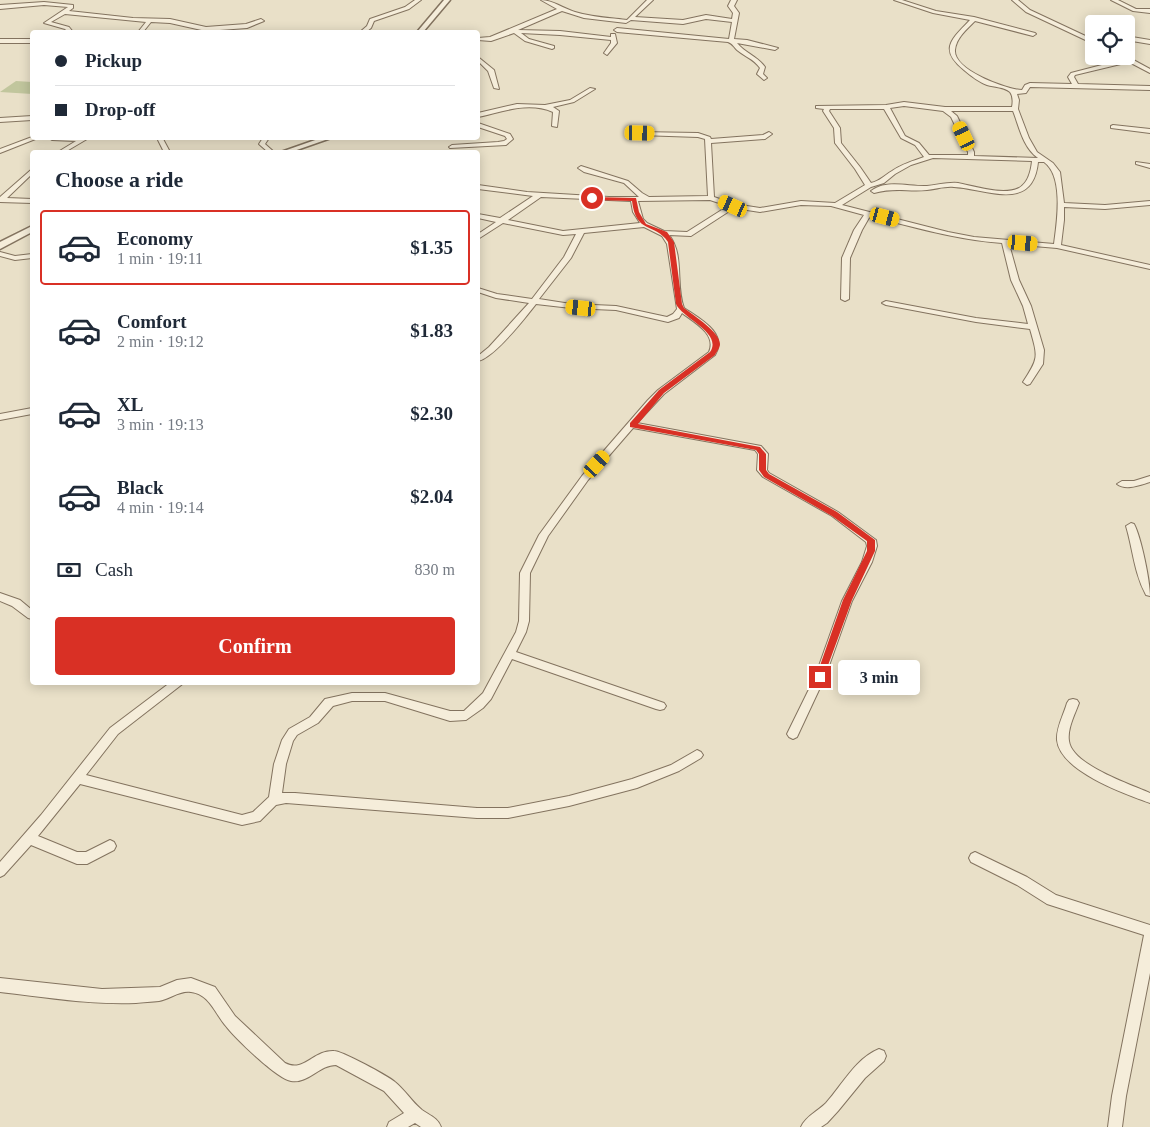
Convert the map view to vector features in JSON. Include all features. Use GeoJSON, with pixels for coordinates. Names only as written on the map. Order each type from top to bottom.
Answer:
{"type":"FeatureCollection","features":[{"type":"Feature","properties":{"kind":"street"},"geometry":{"type":"LineString","coordinates":[[365,30],[372,20],[407,8],[418,0]]}},
{"type":"Feature","properties":{"kind":"street"},"geometry":{"type":"LineString","coordinates":[[422,30],[447,0]]}},
{"type":"Feature","properties":{"kind":"street"},"geometry":{"type":"LineString","coordinates":[[544,0],[560,10],[574,15],[628,20],[682,22],[706,17],[734,21]]}},
{"type":"Feature","properties":{"kind":"street"},"geometry":{"type":"LineString","coordinates":[[607,53],[614,43],[612,36],[650,0]]}},
{"type":"Feature","properties":{"kind":"street"},"geometry":{"type":"LineString","coordinates":[[734,0],[731,6],[736,13],[733,42],[739,49],[758,62],[763,68],[760,74],[764,78]]}},
{"type":"Feature","properties":{"kind":"street"},"geometry":{"type":"LineString","coordinates":[[897,0],[935,12],[974,19],[1033,34]]}},
{"type":"Feature","properties":{"kind":"street"},"geometry":{"type":"LineString","coordinates":[[1015,0],[1028,11],[1085,38]]}},
{"type":"Feature","properties":{"kind":"street"},"geometry":{"type":"LineString","coordinates":[[1114,0],[1134,10],[1150,11]]}},
{"type":"Feature","properties":{"kind":"street"},"geometry":{"type":"LineString","coordinates":[[0,7],[54,2],[72,6],[48,23],[68,28],[69,30]]}},
{"type":"Feature","properties":{"kind":"street"},"geometry":{"type":"LineString","coordinates":[[480,39],[488,40],[510,32],[530,21],[560,10]]}},
{"type":"Feature","properties":{"kind":"street"},"geometry":{"type":"LineString","coordinates":[[63,12],[170,21],[200,28],[247,26],[261,20]]}},
{"type":"Feature","properties":{"kind":"street"},"geometry":{"type":"LineString","coordinates":[[974,19],[956,38],[952,50],[953,56],[957,62],[973,75],[987,83],[1007,88],[1013,92],[1024,92],[1027,86],[1030,85],[1150,88]]}},
{"type":"Feature","properties":{"kind":"street"},"geometry":{"type":"LineString","coordinates":[[142,30],[150,20]]}},
{"type":"Feature","properties":{"kind":"street"},"geometry":{"type":"LineString","coordinates":[[211,30],[215,28]]}},
{"type":"Feature","properties":{"kind":"street"},"geometry":{"type":"LineString","coordinates":[[617,30],[747,42],[775,48]]}},
{"type":"Feature","properties":{"kind":"street"},"geometry":{"type":"LineString","coordinates":[[510,32],[560,33],[613,39]]}},
{"type":"Feature","properties":{"kind":"street"},"geometry":{"type":"LineString","coordinates":[[516,32],[527,40],[552,47]]}},
{"type":"Feature","properties":{"kind":"street"},"geometry":{"type":"LineString","coordinates":[[1076,34],[1085,34]]}},
{"type":"Feature","properties":{"kind":"street"},"geometry":{"type":"LineString","coordinates":[[1135,40],[1150,42]]}},
{"type":"Feature","properties":{"kind":"street"},"geometry":{"type":"LineString","coordinates":[[0,41],[30,41]]}},
{"type":"Feature","properties":{"kind":"street"},"geometry":{"type":"LineString","coordinates":[[480,61],[491,70],[497,88]]}},
{"type":"Feature","properties":{"kind":"street"},"geometry":{"type":"LineString","coordinates":[[1135,63],[1150,71]]}},
{"type":"Feature","properties":{"kind":"street"},"geometry":{"type":"LineString","coordinates":[[1077,87],[1071,77],[1073,74],[1103,65]]}},
{"type":"Feature","properties":{"kind":"street"},"geometry":{"type":"LineString","coordinates":[[480,113],[499,108],[545,107],[572,101],[592,89]]}},
{"type":"Feature","properties":{"kind":"street"},"geometry":{"type":"LineString","coordinates":[[1013,92],[1016,100],[1015,109],[1026,138],[1035,153],[1057,172],[1062,220],[1057,246]]}},
{"type":"Feature","properties":{"kind":"street"},"geometry":{"type":"LineString","coordinates":[[818,107],[911,104],[945,109],[1015,109]]}},
{"type":"Feature","properties":{"kind":"street"},"geometry":{"type":"LineString","coordinates":[[886,106],[903,137],[917,144],[927,157]]}},
{"type":"Feature","properties":{"kind":"street"},"geometry":{"type":"LineString","coordinates":[[545,107],[556,111],[556,126]]}},
{"type":"Feature","properties":{"kind":"street"},"geometry":{"type":"LineString","coordinates":[[827,107],[826,111],[837,128],[838,143],[858,168],[869,186]]}},
{"type":"Feature","properties":{"kind":"street"},"geometry":{"type":"LineString","coordinates":[[945,109],[954,116],[971,154]]}},
{"type":"Feature","properties":{"kind":"street"},"geometry":{"type":"LineString","coordinates":[[0,120],[30,118]]}},
{"type":"Feature","properties":{"kind":"street"},"geometry":{"type":"LineString","coordinates":[[452,147],[506,143],[510,139],[508,135],[480,126]]}},
{"type":"Feature","properties":{"kind":"street"},"geometry":{"type":"LineString","coordinates":[[1113,127],[1150,131]]}},
{"type":"Feature","properties":{"kind":"street"},"geometry":{"type":"LineString","coordinates":[[640,133],[705,136],[709,141],[711,198]]}},
{"type":"Feature","properties":{"kind":"street"},"geometry":{"type":"LineString","coordinates":[[709,141],[765,137],[769,134]]}},
{"type":"Feature","properties":{"kind":"street"},"geometry":{"type":"LineString","coordinates":[[0,151],[30,140]]}},
{"type":"Feature","properties":{"kind":"street"},"geometry":{"type":"LineString","coordinates":[[64,150],[81,140]]}},
{"type":"Feature","properties":{"kind":"street"},"geometry":{"type":"LineString","coordinates":[[161,140],[166,150]]}},
{"type":"Feature","properties":{"kind":"street"},"geometry":{"type":"LineString","coordinates":[[265,140],[262,144],[269,150]]}},
{"type":"Feature","properties":{"kind":"street"},"geometry":{"type":"LineString","coordinates":[[291,150],[321,140]]}},
{"type":"Feature","properties":{"kind":"street"},"geometry":{"type":"LineString","coordinates":[[860,194],[869,186],[882,182],[909,164],[927,157],[962,158],[971,154],[1045,160]]}},
{"type":"Feature","properties":{"kind":"street"},"geometry":{"type":"LineString","coordinates":[[837,205],[860,194],[893,186],[922,188],[947,184],[972,189],[1016,191],[1026,184],[1032,176],[1034,159]]}},
{"type":"Feature","properties":{"kind":"street"},"geometry":{"type":"LineString","coordinates":[[1138,163],[1150,166]]}},
{"type":"Feature","properties":{"kind":"street"},"geometry":{"type":"LineString","coordinates":[[580,168],[597,175],[625,182],[636,193],[653,200]]}},
{"type":"Feature","properties":{"kind":"street"},"geometry":{"type":"LineString","coordinates":[[1,200],[30,173]]}},
{"type":"Feature","properties":{"kind":"street"},"geometry":{"type":"LineString","coordinates":[[480,187],[539,195],[634,200],[711,198],[733,206],[760,210],[801,203],[837,205],[948,234],[1006,242],[1057,246],[1150,267]]}},
{"type":"Feature","properties":{"kind":"street"},"geometry":{"type":"LineString","coordinates":[[480,236],[539,195]]}},
{"type":"Feature","properties":{"kind":"street"},"geometry":{"type":"LineString","coordinates":[[1,200],[30,201]]}},
{"type":"Feature","properties":{"kind":"street"},"geometry":{"type":"LineString","coordinates":[[634,200],[636,212],[644,225]]}},
{"type":"Feature","properties":{"kind":"street"},"geometry":{"type":"LineString","coordinates":[[1060,205],[1105,207],[1150,203]]}},
{"type":"Feature","properties":{"kind":"street"},"geometry":{"type":"LineString","coordinates":[[480,216],[563,233],[644,225],[665,233],[688,234],[733,206]]}},
{"type":"Feature","properties":{"kind":"street"},"geometry":{"type":"LineString","coordinates":[[845,299],[846,258],[858,230],[869,214]]}},
{"type":"Feature","properties":{"kind":"street"},"geometry":{"type":"LineString","coordinates":[[0,246],[30,230]]}},
{"type":"Feature","properties":{"kind":"street"},"geometry":{"type":"LineString","coordinates":[[480,358],[492,349],[523,316],[568,258],[581,232]]}},
{"type":"Feature","properties":{"kind":"street"},"geometry":{"type":"LineString","coordinates":[[276,798],[280,764],[288,740],[293,732],[314,720],[329,702],[342,698],[385,697],[450,716],[460,717],[479,705],[487,696],[511,654],[524,621],[525,573],[544,534],[585,478],[661,392],[712,353],[716,347],[717,342],[709,330],[682,309],[679,304],[671,242],[665,233]]}},
{"type":"Feature","properties":{"kind":"street"},"geometry":{"type":"LineString","coordinates":[[1006,242],[1008,256],[1040,350],[1039,364],[1027,382]]}},
{"type":"Feature","properties":{"kind":"street"},"geometry":{"type":"LineString","coordinates":[[0,254],[15,258],[30,256]]}},
{"type":"Feature","properties":{"kind":"street"},"geometry":{"type":"LineString","coordinates":[[480,291],[496,296],[581,308],[616,308],[668,320],[676,316],[682,309]]}},
{"type":"Feature","properties":{"kind":"street"},"geometry":{"type":"LineString","coordinates":[[886,303],[976,320],[1032,327]]}},
{"type":"Feature","properties":{"kind":"street"},"geometry":{"type":"LineString","coordinates":[[1,419],[30,412]]}},
{"type":"Feature","properties":{"kind":"street"},"geometry":{"type":"LineString","coordinates":[[633,425],[758,448],[763,454],[762,470],[766,475],[835,514],[871,540],[872,546],[867,562],[848,600],[820,677],[793,734]]}},
{"type":"Feature","properties":{"kind":"street"},"geometry":{"type":"LineString","coordinates":[[1122,484],[1134,484],[1150,479]]}},
{"type":"Feature","properties":{"kind":"street"},"geometry":{"type":"LineString","coordinates":[[1131,526],[1138,547],[1140,567],[1150,592]]}},
{"type":"Feature","properties":{"kind":"street"},"geometry":{"type":"LineString","coordinates":[[0,597],[16,603],[30,614]]}},
{"type":"Feature","properties":{"kind":"street"},"geometry":{"type":"LineString","coordinates":[[511,654],[660,706]]}},
{"type":"Feature","properties":{"kind":"street"},"geometry":{"type":"LineString","coordinates":[[0,871],[114,731],[176,685]]}},
{"type":"Feature","properties":{"kind":"street"},"geometry":{"type":"LineString","coordinates":[[1073,703],[1063,740],[1066,749],[1088,769],[1102,778],[1150,798]]}},
{"type":"Feature","properties":{"kind":"street"},"geometry":{"type":"LineString","coordinates":[[77,778],[242,820],[256,818],[269,802],[276,798],[477,813],[508,813],[570,801],[633,784],[675,768],[696,755]]}},
{"type":"Feature","properties":{"kind":"street"},"geometry":{"type":"LineString","coordinates":[[28,838],[77,858],[87,858],[110,846]]}},
{"type":"Feature","properties":{"kind":"street"},"geometry":{"type":"LineString","coordinates":[[975,858],[1013,876],[1052,900],[1150,931]]}},
{"type":"Feature","properties":{"kind":"street"},"geometry":{"type":"LineString","coordinates":[[1115,1127],[1119,1096],[1150,938]]}},
{"type":"Feature","properties":{"kind":"street"},"geometry":{"type":"LineString","coordinates":[[0,985],[102,996],[160,994],[178,987],[191,985],[210,992],[230,1021],[280,1068],[291,1074],[302,1072],[325,1058],[337,1058],[389,1086],[415,1114],[434,1127]]}},
{"type":"Feature","properties":{"kind":"street"},"geometry":{"type":"LineString","coordinates":[[808,1127],[832,1108],[857,1075],[879,1056]]}},
{"type":"Feature","properties":{"kind":"street"},"geometry":{"type":"LineString","coordinates":[[394,1127],[415,1114]]}},
{"type":"Feature","properties":{"kind":"green space"},"geometry":{"type":"Polygon","coordinates":[[[16,81],[30,82],[30,94],[0,92],[16,81]]]}},
{"type":"Feature","properties":{"kind":"route"},"geometry":{"type":"LineString","coordinates":[[592,198],[634,200],[636,212],[644,225],[665,233],[671,242],[679,304],[682,309],[709,330],[717,342],[712,353],[661,392],[633,425],[758,448],[763,454],[762,470],[766,475],[803,498],[835,514],[871,540],[872,546],[867,562],[848,600],[820,677]]}}]}
